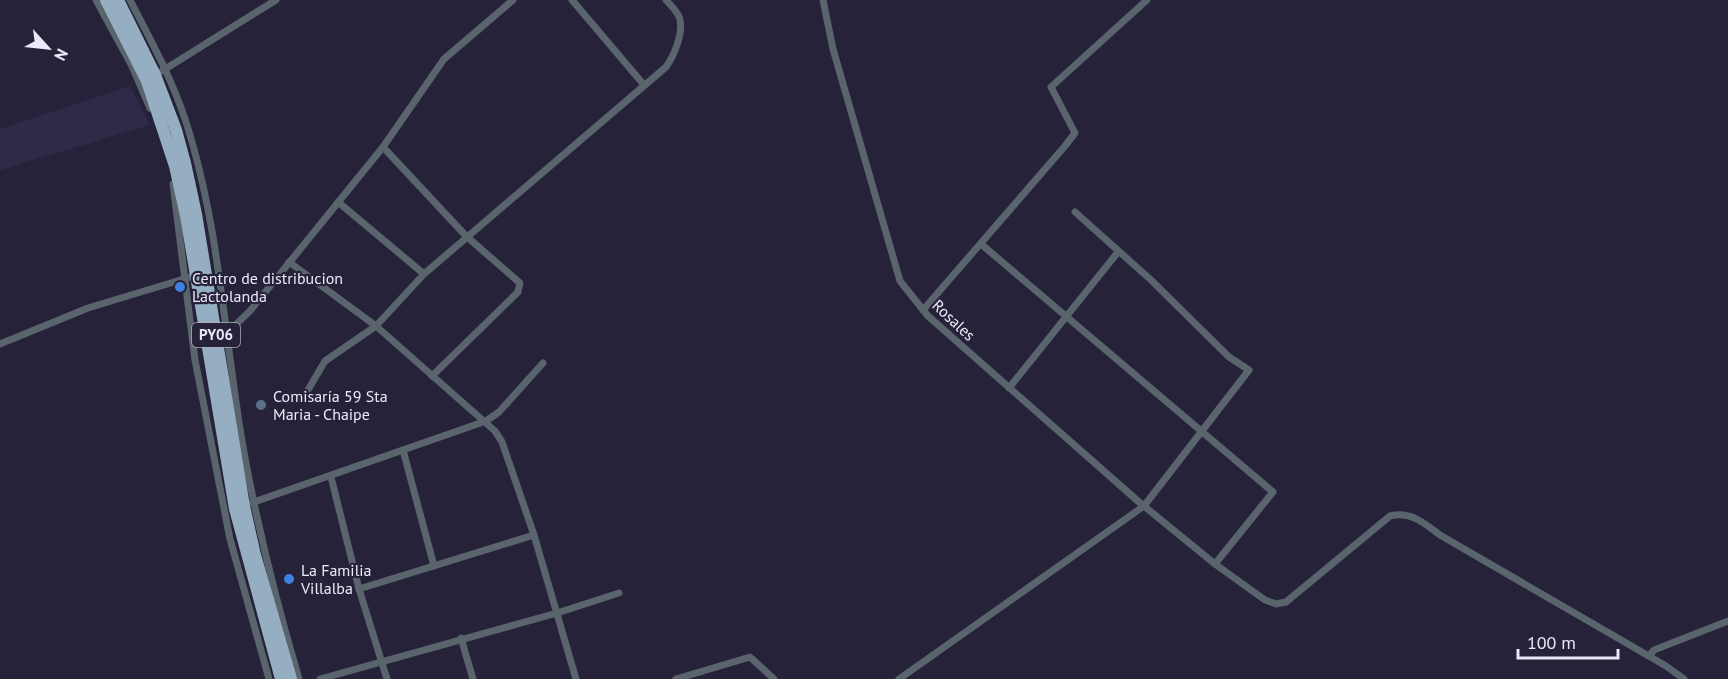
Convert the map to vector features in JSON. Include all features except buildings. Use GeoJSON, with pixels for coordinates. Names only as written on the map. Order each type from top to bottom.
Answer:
{"type":"FeatureCollection","features":[{"type":"Feature","properties":{"kind":"highway","name":"PY06"},"geometry":{"type":"LineString","coordinates":[[106,0],[140,67],[166,133],[182,193],[192,277],[240,508],[281,679]]}},
{"type":"Feature","properties":{"kind":"highway","name":"PY06"},"geometry":{"type":"LineString","coordinates":[[117,0],[160,72],[185,163],[222,335],[219,353],[240,508],[291,679]]}},
{"type":"Feature","properties":{"kind":"street"},"geometry":{"type":"LineString","coordinates":[[96,0],[139,81],[163,145],[171,169],[192,277]]}},
{"type":"Feature","properties":{"kind":"street"},"geometry":{"type":"LineString","coordinates":[[130,0],[193,146],[208,211],[222,335],[243,442],[240,508],[230,539],[269,679]]}},
{"type":"Feature","properties":{"kind":"street"},"geometry":{"type":"LineString","coordinates":[[160,72],[276,0]]}},
{"type":"Feature","properties":{"kind":"street"},"geometry":{"type":"LineString","coordinates":[[222,335],[250,311],[383,147],[444,59],[513,0]]}},
{"type":"Feature","properties":{"kind":"street"},"geometry":{"type":"LineString","coordinates":[[572,0],[644,85]]}},
{"type":"Feature","properties":{"kind":"street"},"geometry":{"type":"LineString","coordinates":[[304,395],[325,361],[376,326],[424,274],[466,236],[666,67],[673,55],[680,21],[677,13],[666,0]]}},
{"type":"Feature","properties":{"kind":"street","name":"Rosales"},"geometry":{"type":"LineString","coordinates":[[823,0],[833,49],[900,280],[923,310],[1009,388],[1144,506],[1215,564],[1265,600],[1276,604],[1286,602],[1390,516],[1401,513],[1418,518],[1440,535],[1648,656]]}},
{"type":"Feature","properties":{"kind":"street"},"geometry":{"type":"LineString","coordinates":[[923,310],[1075,133],[1051,87],[1147,0]]}},
{"type":"Feature","properties":{"kind":"street"},"geometry":{"type":"LineString","coordinates":[[383,147],[466,236],[518,279],[520,288],[432,376]]}},
{"type":"Feature","properties":{"kind":"street"},"geometry":{"type":"LineString","coordinates":[[338,202],[424,274]]}},
{"type":"Feature","properties":{"kind":"street"},"geometry":{"type":"LineString","coordinates":[[899,679],[1144,506],[1249,370],[1229,357],[1151,280],[1075,212]]}},
{"type":"Feature","properties":{"kind":"street"},"geometry":{"type":"LineString","coordinates":[[192,277],[199,229]]}},
{"type":"Feature","properties":{"kind":"street"},"geometry":{"type":"LineString","coordinates":[[981,244],[1274,492],[1215,564]]}},
{"type":"Feature","properties":{"kind":"street"},"geometry":{"type":"LineString","coordinates":[[1009,388],[1118,252]]}},
{"type":"Feature","properties":{"kind":"street"},"geometry":{"type":"LineString","coordinates":[[289,262],[376,326],[486,421],[502,442],[534,535],[576,679]]}},
{"type":"Feature","properties":{"kind":"street"},"geometry":{"type":"LineString","coordinates":[[0,344],[88,308],[192,277],[201,278],[211,340],[219,353]]}},
{"type":"Feature","properties":{"kind":"street"},"geometry":{"type":"LineString","coordinates":[[240,508],[486,421],[499,412],[543,363]]}},
{"type":"Feature","properties":{"kind":"street"},"geometry":{"type":"LineString","coordinates":[[403,450],[434,566]]}},
{"type":"Feature","properties":{"kind":"street"},"geometry":{"type":"LineString","coordinates":[[331,477],[359,589],[387,679]]}},
{"type":"Feature","properties":{"kind":"street"},"geometry":{"type":"LineString","coordinates":[[240,508],[274,591],[299,679]]}},
{"type":"Feature","properties":{"kind":"street"},"geometry":{"type":"LineString","coordinates":[[359,589],[534,535]]}},
{"type":"Feature","properties":{"kind":"street"},"geometry":{"type":"LineString","coordinates":[[320,679],[557,613],[619,593]]}},
{"type":"Feature","properties":{"kind":"street"},"geometry":{"type":"LineString","coordinates":[[1684,679],[1648,656],[1654,650],[1728,621]]}},
{"type":"Feature","properties":{"kind":"street"},"geometry":{"type":"LineString","coordinates":[[461,638],[473,679]]}},
{"type":"Feature","properties":{"kind":"street"},"geometry":{"type":"LineString","coordinates":[[680,678],[750,657],[774,679]]}},
{"type":"Feature","properties":{"kind":"shaded area"},"geometry":{"type":"Polygon","coordinates":[[[130,86],[150,125],[0,170],[0,129],[130,86]]]}},
{"type":"Feature","properties":{"kind":"place","name":"Centro de distribucion Lactolanda"},"geometry":{"type":"Point","coordinates":[180,287]}},
{"type":"Feature","properties":{"kind":"place","name":"Comisaría 59 Sta Maria - Chaipe"},"geometry":{"type":"Point","coordinates":[261,405]}},
{"type":"Feature","properties":{"kind":"place","name":"La Familia Villalba"},"geometry":{"type":"Point","coordinates":[289,579]}}]}
